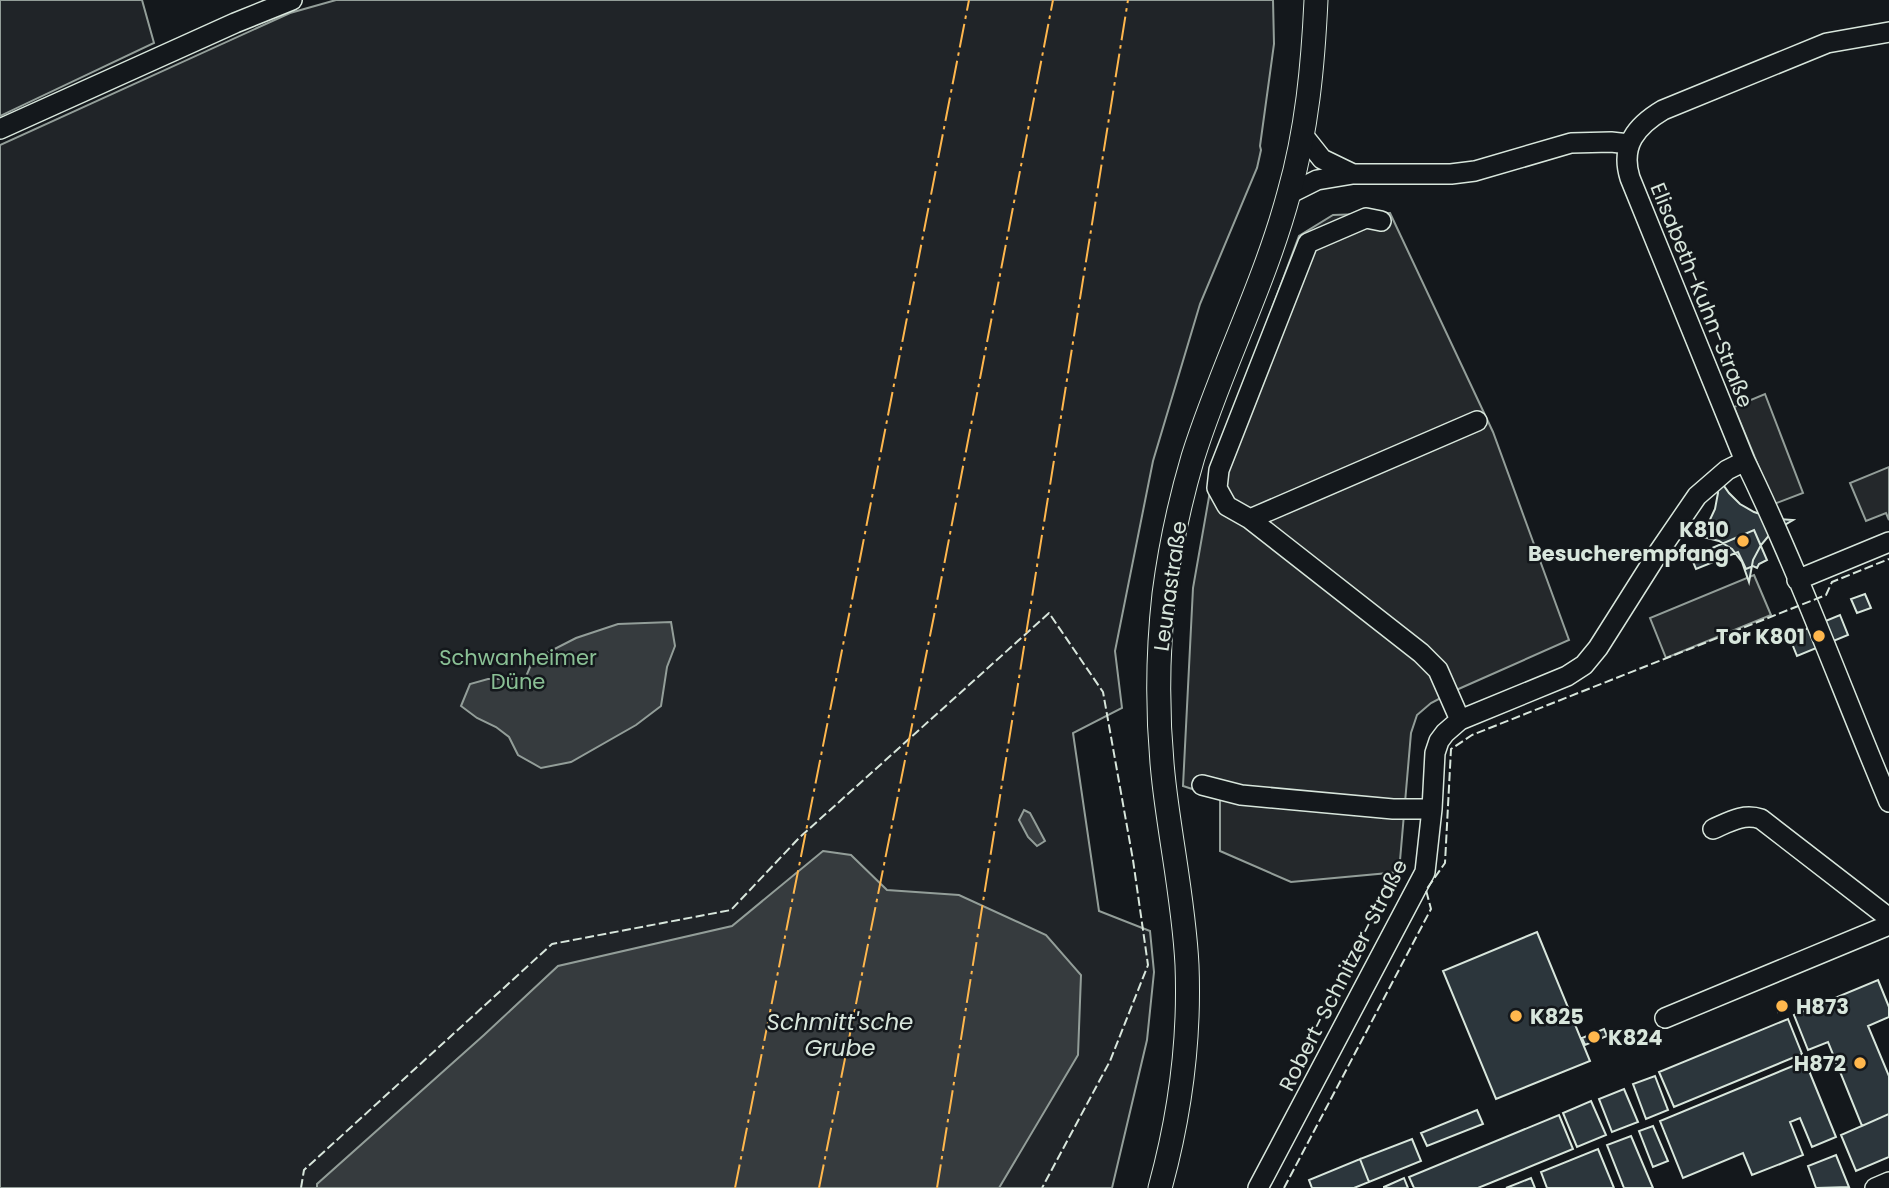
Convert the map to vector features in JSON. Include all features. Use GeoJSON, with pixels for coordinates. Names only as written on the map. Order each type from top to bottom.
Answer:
{"type":"FeatureCollection","features":[{"type":"Feature","properties":{"kind":"main road","name":"Leunastraße"},"geometry":{"type":"LineString","coordinates":[[1160,1188],[1181,1095],[1188,986],[1183,914],[1161,746],[1160,658],[1164,598],[1176,526],[1194,455],[1265,267],[1289,194],[1303,135],[1313,58],[1316,2]]}},
{"type":"Feature","properties":{"kind":"street"},"geometry":{"type":"LineString","coordinates":[[0,129],[292,0]]}},
{"type":"Feature","properties":{"kind":"street"},"geometry":{"type":"LineString","coordinates":[[1289,194],[1317,180],[1353,174],[1475,172],[1571,143],[1629,144],[1648,118],[1681,102],[1827,43],[1889,32]]}},
{"type":"Feature","properties":{"kind":"street"},"geometry":{"type":"LineString","coordinates":[[1303,135],[1322,159],[1353,174]]}},
{"type":"Feature","properties":{"kind":"street","name":"Elisabeth-Kuhn-Straße"},"geometry":{"type":"LineString","coordinates":[[1629,144],[1626,162],[1630,178],[1745,461],[1889,802]]}},
{"type":"Feature","properties":{"kind":"street"},"geometry":{"type":"LineString","coordinates":[[1381,221],[1366,218],[1308,243],[1219,470],[1217,488],[1227,506],[1250,519],[1421,653],[1438,670],[1460,720]]}},
{"type":"Feature","properties":{"kind":"street"},"geometry":{"type":"LineString","coordinates":[[1250,519],[1477,421]]}},
{"type":"Feature","properties":{"kind":"street","name":"Robert-Schnitzer-Straße"},"geometry":{"type":"LineString","coordinates":[[1258,1188],[1425,872],[1435,753],[1439,741],[1453,724],[1460,720],[1567,676],[1584,665],[1598,648],[1697,496],[1727,470],[1745,461]]}},
{"type":"Feature","properties":{"kind":"street"},"geometry":{"type":"LineString","coordinates":[[1797,580],[1889,542]]}},
{"type":"Feature","properties":{"kind":"street"},"geometry":{"type":"LineString","coordinates":[[1202,785],[1241,795],[1432,809]]}},
{"type":"Feature","properties":{"kind":"street"},"geometry":{"type":"LineString","coordinates":[[1665,1018],[1887,928],[1761,819],[1743,816],[1713,830]]}},
{"type":"Feature","properties":{"kind":"street"},"geometry":{"type":"LineString","coordinates":[[1875,1188],[1889,1182]]}},
{"type":"Feature","properties":{"kind":"green space"},"geometry":{"type":"Polygon","coordinates":[[[0,0],[142,0],[154,43],[0,116],[0,0]]]}},
{"type":"Feature","properties":{"kind":"green space","name":"Schwanheimer Düne"},"geometry":{"type":"Polygon","coordinates":[[[336,0],[1273,0],[1274,44],[1257,168],[1200,304],[1153,461],[1115,651],[1122,708],[1073,733],[1099,911],[1150,931],[1154,972],[1147,1040],[1112,1188],[0,1188],[0,145],[290,13],[336,0]]]}},
{"type":"Feature","properties":{"kind":"shaded area"},"geometry":{"type":"Polygon","coordinates":[[[1390,213],[1493,432],[1569,640],[1454,691],[1431,703],[1417,715],[1411,733],[1399,872],[1291,882],[1220,851],[1220,798],[1183,786],[1193,588],[1212,480],[1226,432],[1299,236],[1333,215],[1390,213]]]}},
{"type":"Feature","properties":{"kind":"shaded area"},"geometry":{"type":"Polygon","coordinates":[[[1765,394],[1803,493],[1774,504],[1734,407],[1765,394]]]}},
{"type":"Feature","properties":{"kind":"shaded area"},"geometry":{"type":"Polygon","coordinates":[[[1889,467],[1889,520],[1886,513],[1866,521],[1850,483],[1889,467]]]}},
{"type":"Feature","properties":{"kind":"shaded area"},"geometry":{"type":"Polygon","coordinates":[[[1754,575],[1771,615],[1666,658],[1650,618],[1754,575]]]}},
{"type":"Feature","properties":{"kind":"water"},"geometry":{"type":"Polygon","coordinates":[[[671,622],[675,646],[667,667],[661,706],[636,725],[571,762],[541,768],[518,755],[509,737],[461,706],[470,684],[488,679],[525,679],[533,660],[576,638],[618,624],[671,622]]]}},
{"type":"Feature","properties":{"kind":"water"},"geometry":{"type":"Polygon","coordinates":[[[1024,810],[1030,813],[1045,841],[1037,846],[1028,837],[1019,820],[1024,810]]]}},
{"type":"Feature","properties":{"kind":"water","name":"Schmitt'sche Grube"},"geometry":{"type":"Polygon","coordinates":[[[823,851],[851,855],[887,890],[959,895],[1046,935],[1081,975],[1078,1055],[999,1188],[317,1188],[317,1184],[558,966],[732,926],[823,851]]]}},
{"type":"Feature","properties":{"kind":"building"},"geometry":{"type":"Polygon","coordinates":[[[1717,476],[1740,504],[1776,519],[1793,520],[1771,533],[1761,545],[1753,560],[1749,582],[1742,562],[1732,549],[1719,541],[1699,536],[1715,509],[1717,476]]]}},
{"type":"Feature","properties":{"kind":"building","name":"K810 Besucherempfang"},"geometry":{"type":"Polygon","coordinates":[[[1754,530],[1767,560],[1757,568],[1753,566],[1746,569],[1738,552],[1696,569],[1691,557],[1754,530]]]}},
{"type":"Feature","properties":{"kind":"building"},"geometry":{"type":"Polygon","coordinates":[[[1865,594],[1871,608],[1857,613],[1851,599],[1865,594]]]}},
{"type":"Feature","properties":{"kind":"building","name":"Tor K801"},"geometry":{"type":"Polygon","coordinates":[[[1840,615],[1848,635],[1797,656],[1789,636],[1840,615]]]}},
{"type":"Feature","properties":{"kind":"building","name":"K825"},"geometry":{"type":"Polygon","coordinates":[[[1537,932],[1590,1061],[1496,1099],[1443,971],[1537,932]]]}},
{"type":"Feature","properties":{"kind":"building","name":"H872"},"geometry":{"type":"Polygon","coordinates":[[[1878,980],[1889,1007],[1889,1017],[1868,1026],[1889,1076],[1889,1114],[1862,1126],[1828,1042],[1808,1050],[1794,1015],[1878,980]]]}},
{"type":"Feature","properties":{"kind":"building","name":"H873"},"geometry":{"type":"Polygon","coordinates":[[[1786,1001],[1788,1008],[1778,1012],[1776,1005],[1786,1001]]]}},
{"type":"Feature","properties":{"kind":"building"},"geometry":{"type":"Polygon","coordinates":[[[1788,1019],[1802,1054],[1674,1107],[1659,1072],[1788,1019]]]}},
{"type":"Feature","properties":{"kind":"building","name":"K824"},"geometry":{"type":"Polygon","coordinates":[[[1604,1029],[1607,1036],[1585,1045],[1582,1038],[1604,1029]]]}},
{"type":"Feature","properties":{"kind":"building"},"geometry":{"type":"Polygon","coordinates":[[[1805,1061],[1836,1137],[1812,1147],[1800,1118],[1790,1122],[1803,1155],[1752,1175],[1743,1153],[1683,1178],[1660,1121],[1805,1061]]]}},
{"type":"Feature","properties":{"kind":"building"},"geometry":{"type":"Polygon","coordinates":[[[1655,1076],[1668,1110],[1646,1119],[1633,1084],[1655,1076]]]}},
{"type":"Feature","properties":{"kind":"building"},"geometry":{"type":"Polygon","coordinates":[[[1624,1089],[1638,1122],[1612,1132],[1599,1099],[1624,1089]]]}},
{"type":"Feature","properties":{"kind":"building"},"geometry":{"type":"Polygon","coordinates":[[[1591,1101],[1606,1135],[1577,1147],[1563,1113],[1591,1101]]]}},
{"type":"Feature","properties":{"kind":"building"},"geometry":{"type":"Polygon","coordinates":[[[1477,1110],[1483,1124],[1427,1146],[1421,1133],[1477,1110]]]}},
{"type":"Feature","properties":{"kind":"building"},"geometry":{"type":"Polygon","coordinates":[[[1889,1114],[1889,1157],[1856,1171],[1841,1135],[1889,1114]]]}},
{"type":"Feature","properties":{"kind":"building"},"geometry":{"type":"Polygon","coordinates":[[[1559,1115],[1573,1149],[1478,1188],[1414,1188],[1409,1177],[1559,1115]]]}},
{"type":"Feature","properties":{"kind":"building"},"geometry":{"type":"Polygon","coordinates":[[[1653,1126],[1668,1161],[1653,1167],[1639,1131],[1653,1126]]]}},
{"type":"Feature","properties":{"kind":"building"},"geometry":{"type":"Polygon","coordinates":[[[1631,1136],[1653,1188],[1624,1188],[1607,1145],[1631,1136]]]}},
{"type":"Feature","properties":{"kind":"building"},"geometry":{"type":"Polygon","coordinates":[[[1412,1139],[1421,1161],[1369,1182],[1360,1159],[1412,1139]]]}},
{"type":"Feature","properties":{"kind":"building"},"geometry":{"type":"Polygon","coordinates":[[[1598,1149],[1614,1188],[1547,1188],[1541,1172],[1598,1149]]]}},
{"type":"Feature","properties":{"kind":"building"},"geometry":{"type":"Polygon","coordinates":[[[1836,1155],[1849,1187],[1816,1188],[1808,1166],[1836,1155]]]}},
{"type":"Feature","properties":{"kind":"building"},"geometry":{"type":"Polygon","coordinates":[[[1360,1159],[1369,1182],[1354,1188],[1312,1188],[1309,1180],[1360,1159]]]}},
{"type":"Feature","properties":{"kind":"building"},"geometry":{"type":"Polygon","coordinates":[[[1404,1178],[1408,1188],[1384,1188],[1384,1187],[1404,1178]]]}},
{"type":"Feature","properties":{"kind":"building"},"geometry":{"type":"Polygon","coordinates":[[[1531,1178],[1535,1188],[1506,1188],[1531,1178]]]}},
{"type":"Feature","properties":{"kind":"fence"},"geometry":{"type":"LineString","coordinates":[[1284,1188],[1431,909],[1426,890],[1445,863],[1451,749],[1472,735],[1826,595],[1832,582],[1889,559]]}},
{"type":"Feature","properties":{"kind":"fence"},"geometry":{"type":"LineString","coordinates":[[301,1188],[304,1170],[552,944],[731,910],[799,838],[1049,613],[1103,692],[1133,860],[1148,965],[1110,1061],[1042,1188]]}},
{"type":"Feature","properties":{"kind":"power"},"geometry":{"type":"LineString","coordinates":[[735,1188],[969,0]]}},
{"type":"Feature","properties":{"kind":"power"},"geometry":{"type":"LineString","coordinates":[[819,1188],[939,591],[1053,0]]}},
{"type":"Feature","properties":{"kind":"power"},"geometry":{"type":"LineString","coordinates":[[937,1188],[1128,0]]}},
{"type":"Feature","properties":{"kind":"place","name":"K810 Besucherempfang"},"geometry":{"type":"Point","coordinates":[1743,541]}},
{"type":"Feature","properties":{"kind":"place","name":"Tor K801"},"geometry":{"type":"Point","coordinates":[1819,636]}},
{"type":"Feature","properties":{"kind":"place","name":"H873"},"geometry":{"type":"Point","coordinates":[1782,1006]}},
{"type":"Feature","properties":{"kind":"place","name":"K825"},"geometry":{"type":"Point","coordinates":[1516,1016]}},
{"type":"Feature","properties":{"kind":"place","name":"K824"},"geometry":{"type":"Point","coordinates":[1594,1037]}},
{"type":"Feature","properties":{"kind":"place","name":"H872"},"geometry":{"type":"Point","coordinates":[1860,1063]}}]}
